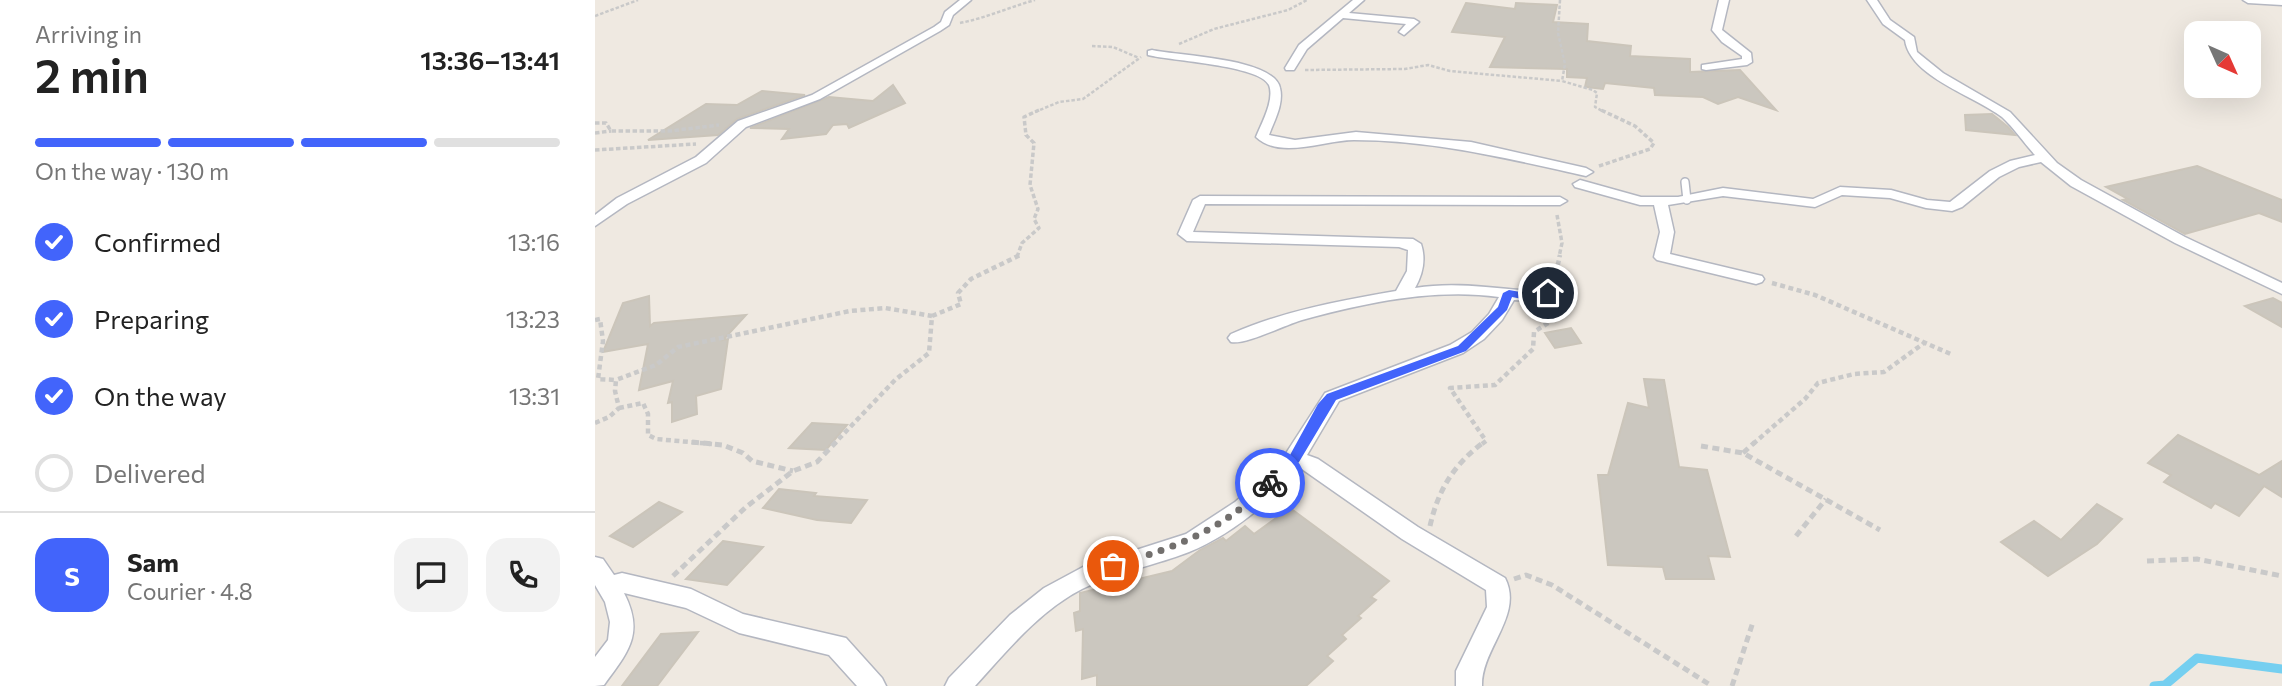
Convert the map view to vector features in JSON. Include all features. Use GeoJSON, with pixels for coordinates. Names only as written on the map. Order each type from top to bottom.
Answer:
{"type":"FeatureCollection","features":[{"type":"Feature","properties":{"kind":"street"},"geometry":{"type":"LineString","coordinates":[[595,222],[622,201],[701,160],[742,124],[816,97],[946,23],[948,14],[966,0]]}},
{"type":"Feature","properties":{"kind":"street"},"geometry":{"type":"LineString","coordinates":[[1290,68],[1303,47],[1359,0]]}},
{"type":"Feature","properties":{"kind":"street"},"geometry":{"type":"LineString","coordinates":[[1706,67],[1747,62],[1744,51],[1726,40],[1717,30],[1724,0]]}},
{"type":"Feature","properties":{"kind":"street"},"geometry":{"type":"LineString","coordinates":[[1872,0],[1886,22],[1910,39],[1912,53],[1938,75],[2007,115],[2052,166],[2098,197],[2282,289]]}},
{"type":"Feature","properties":{"kind":"street"},"geometry":{"type":"LineString","coordinates":[[2248,0],[2282,2]]}},
{"type":"Feature","properties":{"kind":"street"},"geometry":{"type":"LineString","coordinates":[[1341,15],[1414,22],[1404,32]]}},
{"type":"Feature","properties":{"kind":"street"},"geometry":{"type":"LineString","coordinates":[[1152,53],[1246,68],[1268,78],[1274,85],[1274,106],[1262,137],[1268,141],[1299,143],[1356,136],[1486,149],[1583,178],[1627,198],[1660,202],[1687,200],[1723,192],[1815,203],[1840,191],[1891,194],[1926,204],[1952,207],[1971,191],[2029,158],[2045,158]]}},
{"type":"Feature","properties":{"kind":"street"},"geometry":{"type":"LineString","coordinates":[[1401,295],[1412,283],[1416,249],[1413,244],[1211,239],[1192,238],[1185,234],[1200,200],[1560,201]]}},
{"type":"Feature","properties":{"kind":"street"},"geometry":{"type":"LineString","coordinates":[[1660,202],[1667,232],[1662,257],[1756,279]]}},
{"type":"Feature","properties":{"kind":"street"},"geometry":{"type":"LineString","coordinates":[[1237,338],[1250,331],[1305,316],[1401,295],[1453,289],[1509,293],[1532,298],[1548,293]]}},
{"type":"Feature","properties":{"kind":"street"},"geometry":{"type":"LineString","coordinates":[[958,686],[1048,597],[1092,573],[1177,546],[1206,533],[1256,497],[1294,458],[1324,404],[1332,397],[1462,348],[1503,308],[1509,293]]}},
{"type":"Feature","properties":{"kind":"street"},"geometry":{"type":"LineString","coordinates":[[1294,458],[1311,464],[1410,533],[1497,585],[1499,607],[1469,671],[1470,685]]}},
{"type":"Feature","properties":{"kind":"street"},"geometry":{"type":"LineString","coordinates":[[602,576],[658,593],[691,599],[739,623],[837,646],[873,686]]}},
{"type":"Feature","properties":{"kind":"street"},"geometry":{"type":"LineString","coordinates":[[595,677],[620,642],[623,625],[602,576]]}},
{"type":"Feature","properties":{"kind":"lane"},"geometry":{"type":"LineString","coordinates":[[1685,182],[1687,200]]}},
{"type":"Feature","properties":{"kind":"path"},"geometry":{"type":"LineString","coordinates":[[595,16],[638,0]]}},
{"type":"Feature","properties":{"kind":"path"},"geometry":{"type":"LineString","coordinates":[[946,23],[976,20],[996,11],[1035,0]]}},
{"type":"Feature","properties":{"kind":"path"},"geometry":{"type":"LineString","coordinates":[[595,320],[600,319],[603,341],[598,379],[616,380],[656,365],[678,347],[851,311],[885,308],[932,316],[961,304],[958,293],[963,284],[976,275],[1011,262],[1020,255],[1022,243],[1039,228],[1034,219],[1038,209],[1030,197],[1029,185],[1034,143],[1029,141],[1024,132],[1024,117],[1059,102],[1083,99],[1152,53],[1199,34],[1287,10],[1307,0]]}},
{"type":"Feature","properties":{"kind":"path"},"geometry":{"type":"LineString","coordinates":[[1560,0],[1557,33],[1565,64],[1562,81]]}},
{"type":"Feature","properties":{"kind":"path"},"geometry":{"type":"LineString","coordinates":[[1092,46],[1113,47],[1140,59]]}},
{"type":"Feature","properties":{"kind":"path"},"geometry":{"type":"LineString","coordinates":[[1290,68],[1405,69],[1428,65],[1450,71],[1562,81],[1594,90],[1597,93],[1595,107],[1612,118],[1643,130],[1654,143],[1650,149],[1583,178]]}},
{"type":"Feature","properties":{"kind":"path"},"geometry":{"type":"LineString","coordinates":[[595,123],[606,123],[611,131]]}},
{"type":"Feature","properties":{"kind":"path"},"geometry":{"type":"LineString","coordinates":[[595,133],[670,131],[742,124]]}},
{"type":"Feature","properties":{"kind":"path"},"geometry":{"type":"LineString","coordinates":[[595,150],[721,143]]}},
{"type":"Feature","properties":{"kind":"path"},"geometry":{"type":"LineString","coordinates":[[1430,544],[1434,503],[1446,476],[1465,454],[1486,441],[1450,388],[1495,385],[1533,349],[1534,332],[1551,321],[1557,306],[1555,299],[1548,293],[1557,274],[1562,243],[1556,212],[1560,201]]}},
{"type":"Feature","properties":{"kind":"path"},"geometry":{"type":"LineString","coordinates":[[1756,279],[1815,295],[1953,355]]}},
{"type":"Feature","properties":{"kind":"path"},"geometry":{"type":"LineString","coordinates":[[658,593],[746,508],[793,471],[817,462],[862,412],[895,380],[929,353],[932,316]]}},
{"type":"Feature","properties":{"kind":"path"},"geometry":{"type":"LineString","coordinates":[[1743,453],[1805,399],[1818,383],[1854,374],[1884,372],[1924,343]]}},
{"type":"Feature","properties":{"kind":"path"},"geometry":{"type":"LineString","coordinates":[[616,380],[618,408]]}},
{"type":"Feature","properties":{"kind":"path"},"geometry":{"type":"LineString","coordinates":[[595,423],[610,417],[618,408],[642,403],[648,414],[648,435],[656,439],[723,445],[743,453],[752,461],[793,471]]}},
{"type":"Feature","properties":{"kind":"path"},"geometry":{"type":"LineString","coordinates":[[1700,446],[1743,453],[1881,530]]}},
{"type":"Feature","properties":{"kind":"path"},"geometry":{"type":"LineString","coordinates":[[1796,536],[1826,499]]}},
{"type":"Feature","properties":{"kind":"path"},"geometry":{"type":"LineString","coordinates":[[2147,561],[2167,556],[2252,568],[2282,576]]}},
{"type":"Feature","properties":{"kind":"path"},"geometry":{"type":"LineString","coordinates":[[1497,585],[1526,575],[1552,585],[1712,686]]}},
{"type":"Feature","properties":{"kind":"path"},"geometry":{"type":"LineString","coordinates":[[1732,686],[1753,622]]}},
{"type":"Feature","properties":{"kind":"building"},"geometry":{"type":"Polygon","coordinates":[[[1466,3],[1515,9],[1516,3],[1557,5],[1553,22],[1588,24],[1587,41],[1631,46],[1630,56],[1690,59],[1690,72],[1740,70],[1776,110],[1738,97],[1718,104],[1703,97],[1655,95],[1654,88],[1605,83],[1603,89],[1585,87],[1587,78],[1567,77],[1567,69],[1490,67],[1505,37],[1452,32],[1466,3]]]}},
{"type":"Feature","properties":{"kind":"building"},"geometry":{"type":"Polygon","coordinates":[[[893,85],[905,103],[849,128],[847,124],[833,125],[826,134],[782,139],[789,129],[750,128],[829,97],[873,101],[893,85]]]}},
{"type":"Feature","properties":{"kind":"building"},"geometry":{"type":"Polygon","coordinates":[[[762,91],[805,95],[737,119],[718,135],[648,140],[706,104],[737,105],[762,91]]]}},
{"type":"Feature","properties":{"kind":"building"},"geometry":{"type":"Polygon","coordinates":[[[1992,114],[2015,135],[1966,130],[1965,115],[1992,114]]]}},
{"type":"Feature","properties":{"kind":"building"},"geometry":{"type":"Polygon","coordinates":[[[2197,166],[2282,200],[2282,222],[2259,213],[2185,234],[2123,200],[2128,199],[2106,187],[2197,166]]]}},
{"type":"Feature","properties":{"kind":"building"},"geometry":{"type":"Polygon","coordinates":[[[649,296],[650,326],[654,323],[746,315],[723,340],[728,339],[721,389],[696,396],[697,414],[672,422],[672,402],[668,403],[673,381],[639,390],[648,344],[603,352],[623,303],[649,296]]]}},
{"type":"Feature","properties":{"kind":"building"},"geometry":{"type":"Polygon","coordinates":[[[2273,298],[2282,303],[2282,327],[2245,306],[2273,298]]]}},
{"type":"Feature","properties":{"kind":"building"},"geometry":{"type":"Polygon","coordinates":[[[1571,328],[1581,343],[1555,348],[1545,333],[1571,328]]]}},
{"type":"Feature","properties":{"kind":"building"},"geometry":{"type":"Polygon","coordinates":[[[1644,379],[1664,380],[1679,467],[1707,470],[1730,557],[1708,556],[1714,579],[1666,579],[1663,567],[1608,565],[1598,475],[1608,475],[1628,403],[1649,408],[1644,379]]]}},
{"type":"Feature","properties":{"kind":"building"},"geometry":{"type":"Polygon","coordinates":[[[812,423],[847,425],[826,450],[789,448],[812,423]]]}},
{"type":"Feature","properties":{"kind":"building"},"geometry":{"type":"Polygon","coordinates":[[[2178,435],[2259,475],[2282,461],[2282,497],[2264,486],[2239,516],[2215,503],[2211,508],[2164,482],[2171,475],[2148,463],[2178,435]]]}},
{"type":"Feature","properties":{"kind":"building"},"geometry":{"type":"Polygon","coordinates":[[[779,489],[816,493],[814,496],[867,500],[851,523],[817,520],[763,508],[779,489]]]}},
{"type":"Feature","properties":{"kind":"building"},"geometry":{"type":"Polygon","coordinates":[[[659,502],[682,512],[633,547],[610,536],[659,502]]]}},
{"type":"Feature","properties":{"kind":"building"},"geometry":{"type":"Polygon","coordinates":[[[2097,504],[2122,519],[2097,544],[2048,576],[2001,542],[2034,521],[2061,540],[2097,504]]]}},
{"type":"Feature","properties":{"kind":"building"},"geometry":{"type":"Polygon","coordinates":[[[1290,508],[1389,581],[1371,597],[1376,600],[1358,616],[1361,618],[1342,635],[1346,639],[1327,656],[1333,661],[1306,686],[1097,686],[1097,675],[1082,679],[1083,629],[1076,631],[1074,613],[1080,611],[1080,593],[1172,571],[1200,550],[1223,538],[1226,541],[1245,526],[1254,534],[1290,508]]]}},
{"type":"Feature","properties":{"kind":"building"},"geometry":{"type":"Polygon","coordinates":[[[723,541],[763,547],[727,585],[686,579],[723,541]]]}},
{"type":"Feature","properties":{"kind":"building"},"geometry":{"type":"Polygon","coordinates":[[[698,632],[657,686],[622,686],[661,634],[698,632]]]}},
{"type":"Feature","properties":{"kind":"waterway"},"geometry":{"type":"LineString","coordinates":[[2154,686],[2165,685],[2197,658],[2282,669]]}},
{"type":"Feature","properties":{"kind":"way so far"},"geometry":{"type":"LineString","coordinates":[[1113,566],[1177,546],[1206,533],[1256,497],[1270,483]]}},
{"type":"Feature","properties":{"kind":"route"},"geometry":{"type":"LineString","coordinates":[[1270,483],[1294,458],[1324,404],[1332,397],[1462,348],[1503,308],[1509,293],[1532,298],[1548,293]]}}]}
